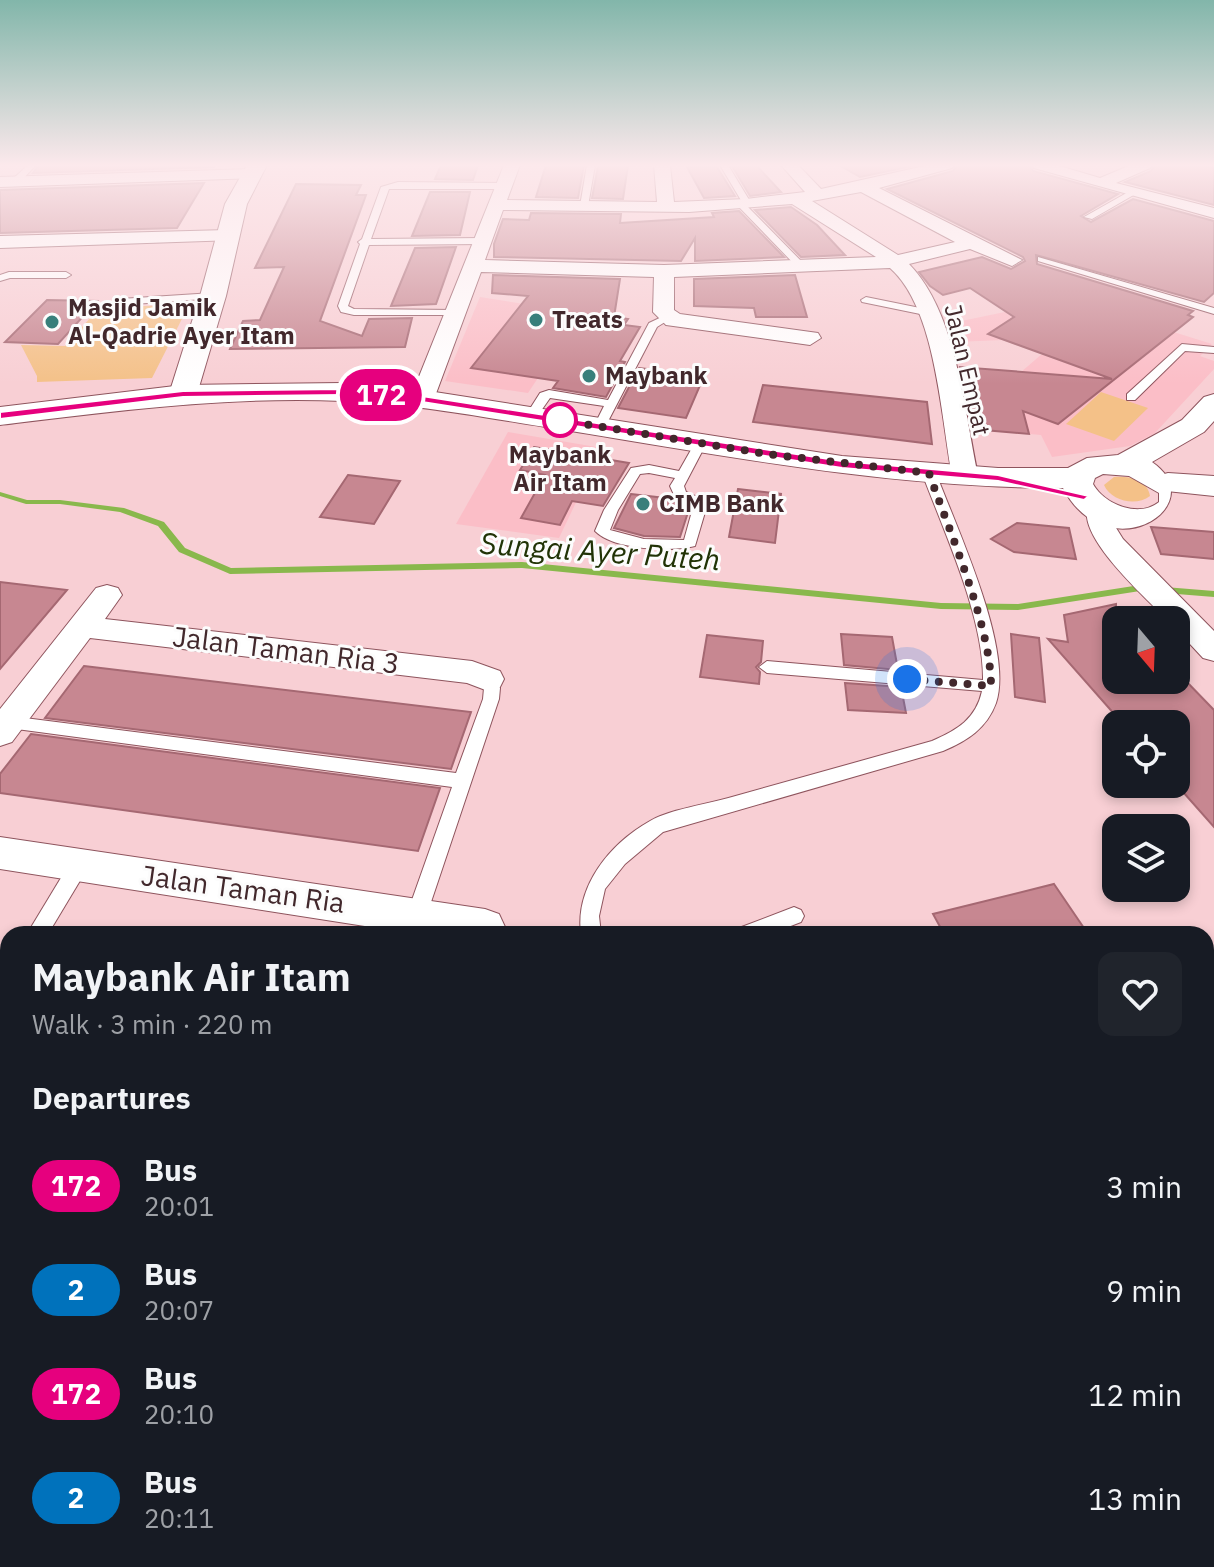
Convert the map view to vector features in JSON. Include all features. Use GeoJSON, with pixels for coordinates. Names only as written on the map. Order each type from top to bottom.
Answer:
{"type":"FeatureCollection","features":[{"type":"Feature","properties":{"kind":"main road"},"geometry":{"type":"LineString","coordinates":[[183,394],[227,238]]}},
{"type":"Feature","properties":{"kind":"main road"},"geometry":{"type":"LineString","coordinates":[[12,414],[183,394],[309,391],[422,399],[532,415],[606,415],[700,444],[929,473],[998,478],[1087,494],[1135,518],[1162,516],[1193,426]]}},
{"type":"Feature","properties":{"kind":"main road"},"geometry":{"type":"LineString","coordinates":[[1087,494],[1088,467],[1123,465],[1193,426],[1214,403]]}},
{"type":"Feature","properties":{"kind":"main road"},"geometry":{"type":"LineString","coordinates":[[1123,465],[1169,489],[1214,506]]}},
{"type":"Feature","properties":{"kind":"main road"},"geometry":{"type":"LineString","coordinates":[[1169,489],[1214,486]]}},
{"type":"Feature","properties":{"kind":"street"},"geometry":{"type":"LineString","coordinates":[[0,242],[147,238]]}},
{"type":"Feature","properties":{"kind":"street"},"geometry":{"type":"LineString","coordinates":[[422,399],[484,238]]}},
{"type":"Feature","properties":{"kind":"street","name":"Jalan Empat"},"geometry":{"type":"LineString","coordinates":[[858,238],[895,262],[914,280],[930,313],[965,475]]}},
{"type":"Feature","properties":{"kind":"street"},"geometry":{"type":"LineString","coordinates":[[964,238],[1012,260]]}},
{"type":"Feature","properties":{"kind":"street"},"geometry":{"type":"LineString","coordinates":[[473,266],[664,271],[895,262],[973,243]]}},
{"type":"Feature","properties":{"kind":"street"},"geometry":{"type":"LineString","coordinates":[[664,271],[664,312],[668,317],[683,322],[810,338]]}},
{"type":"Feature","properties":{"kind":"street"},"geometry":{"type":"LineString","coordinates":[[1087,494],[1099,523],[1113,545],[1140,569],[1214,650]]}},
{"type":"Feature","properties":{"kind":"street"},"geometry":{"type":"LineString","coordinates":[[1135,518],[1132,533],[1140,569]]}},
{"type":"Feature","properties":{"kind":"street"},"geometry":{"type":"LineString","coordinates":[[4,727],[107,595]]}},
{"type":"Feature","properties":{"kind":"street","name":"Jalan Taman Ria 3"},"geometry":{"type":"LineString","coordinates":[[82,627],[472,672],[488,679]]}},
{"type":"Feature","properties":{"kind":"street","name":"Jalan Taman Ria"},"geometry":{"type":"LineString","coordinates":[[0,853],[417,914],[480,926]]}},
{"type":"Feature","properties":{"kind":"lane"},"geometry":{"type":"LineString","coordinates":[[364,238],[343,303],[345,310],[456,313]]}},
{"type":"Feature","properties":{"kind":"lane"},"geometry":{"type":"LineString","coordinates":[[775,238],[801,266]]}},
{"type":"Feature","properties":{"kind":"lane"},"geometry":{"type":"LineString","coordinates":[[363,242],[483,241]]}},
{"type":"Feature","properties":{"kind":"lane"},"geometry":{"type":"LineString","coordinates":[[1041,259],[1214,311]]}},
{"type":"Feature","properties":{"kind":"lane"},"geometry":{"type":"LineString","coordinates":[[0,278],[9,275],[66,275]]}},
{"type":"Feature","properties":{"kind":"lane"},"geometry":{"type":"LineString","coordinates":[[120,302],[213,296]]}},
{"type":"Feature","properties":{"kind":"lane"},"geometry":{"type":"LineString","coordinates":[[866,300],[930,313]]}},
{"type":"Feature","properties":{"kind":"lane"},"geometry":{"type":"LineString","coordinates":[[606,415],[653,325],[668,317]]}},
{"type":"Feature","properties":{"kind":"lane"},"geometry":{"type":"LineString","coordinates":[[1131,397],[1182,347],[1214,350]]}},
{"type":"Feature","properties":{"kind":"lane"},"geometry":{"type":"LineString","coordinates":[[682,475],[649,469],[636,471],[611,510],[602,531],[613,538],[675,546],[690,543],[701,506],[697,499],[677,490],[700,444]]}},
{"type":"Feature","properties":{"kind":"lane"},"geometry":{"type":"LineString","coordinates":[[589,926],[595,887],[622,852],[657,826],[956,738],[983,713],[991,686],[991,668],[965,573],[929,473]]}},
{"type":"Feature","properties":{"kind":"lane"},"geometry":{"type":"LineString","coordinates":[[767,667],[991,686]]}},
{"type":"Feature","properties":{"kind":"lane"},"geometry":{"type":"LineString","coordinates":[[417,914],[491,699],[492,688],[488,679]]}},
{"type":"Feature","properties":{"kind":"lane"},"geometry":{"type":"LineString","coordinates":[[4,727],[462,781]]}},
{"type":"Feature","properties":{"kind":"lane"},"geometry":{"type":"LineString","coordinates":[[42,926],[80,864]]}},
{"type":"Feature","properties":{"kind":"lane"},"geometry":{"type":"LineString","coordinates":[[767,926],[794,916]]}},
{"type":"Feature","properties":{"kind":"shaded area"},"geometry":{"type":"Polygon","coordinates":[[[480,297],[581,313],[528,393],[445,381],[480,297]]]}},
{"type":"Feature","properties":{"kind":"shaded area"},"geometry":{"type":"Polygon","coordinates":[[[1068,299],[1212,344],[1200,356],[1214,361],[1214,369],[1155,433],[1130,446],[1052,457],[1041,435],[965,428],[955,367],[1021,372],[1042,354],[1003,340],[955,342],[947,324],[1068,299]]]}},
{"type":"Feature","properties":{"kind":"shaded area"},"geometry":{"type":"Polygon","coordinates":[[[189,305],[152,378],[37,382],[21,345],[65,346],[100,307],[189,305]]]}},
{"type":"Feature","properties":{"kind":"shaded area"},"geometry":{"type":"Polygon","coordinates":[[[1101,392],[1148,408],[1114,441],[1066,424],[1101,392]]]}},
{"type":"Feature","properties":{"kind":"shaded area"},"geometry":{"type":"Polygon","coordinates":[[[508,432],[602,448],[559,538],[456,524],[508,432]]]}},
{"type":"Feature","properties":{"kind":"shaded area"},"geometry":{"type":"Polygon","coordinates":[[[1114,477],[1141,482],[1150,496],[1131,502],[1112,495],[1104,485],[1114,477]]]}},
{"type":"Feature","properties":{"kind":"building"},"geometry":{"type":"Polygon","coordinates":[[[270,238],[350,238],[320,321],[362,336],[369,319],[412,318],[405,347],[230,349],[243,321],[260,320],[284,267],[255,268],[270,238]]]}},
{"type":"Feature","properties":{"kind":"building"},"geometry":{"type":"Polygon","coordinates":[[[496,238],[695,238],[681,261],[494,257],[496,238]]]}},
{"type":"Feature","properties":{"kind":"building"},"geometry":{"type":"Polygon","coordinates":[[[695,238],[766,238],[784,257],[695,261],[695,238]]]}},
{"type":"Feature","properties":{"kind":"building"},"geometry":{"type":"Polygon","coordinates":[[[783,238],[829,238],[845,255],[801,257],[783,238]]]}},
{"type":"Feature","properties":{"kind":"building"},"geometry":{"type":"Polygon","coordinates":[[[985,238],[1214,238],[1214,293],[1204,302],[1036,255],[1037,264],[1193,311],[1188,315],[1193,317],[1058,424],[1023,411],[1029,434],[972,429],[960,367],[1112,379],[988,334],[1014,317],[970,288],[943,295],[930,286],[919,272],[982,257],[1011,269],[1025,261],[1023,257],[985,238]]]}},
{"type":"Feature","properties":{"kind":"building"},"geometry":{"type":"Polygon","coordinates":[[[456,247],[436,304],[391,306],[415,248],[456,247]]]}},
{"type":"Feature","properties":{"kind":"building"},"geometry":{"type":"Polygon","coordinates":[[[493,275],[620,279],[614,317],[628,319],[624,325],[640,327],[620,361],[625,362],[606,397],[553,388],[558,381],[471,368],[528,296],[492,293],[493,275]]]}},
{"type":"Feature","properties":{"kind":"building"},"geometry":{"type":"Polygon","coordinates":[[[795,275],[807,317],[756,317],[754,308],[694,306],[694,279],[795,275]]]}},
{"type":"Feature","properties":{"kind":"building","name":"Masjid Jamik Al-Qadrie Ayer Itam"},"geometry":{"type":"Polygon","coordinates":[[[47,300],[97,301],[58,344],[5,342],[47,300]]]}},
{"type":"Feature","properties":{"kind":"building"},"geometry":{"type":"Polygon","coordinates":[[[639,368],[704,376],[686,418],[618,408],[639,368]]]}},
{"type":"Feature","properties":{"kind":"building"},"geometry":{"type":"Polygon","coordinates":[[[763,385],[927,402],[932,444],[753,422],[763,385]]]}},
{"type":"Feature","properties":{"kind":"building"},"geometry":{"type":"Polygon","coordinates":[[[534,447],[629,463],[603,506],[572,501],[560,525],[521,518],[545,475],[520,470],[534,447]]]}},
{"type":"Feature","properties":{"kind":"building"},"geometry":{"type":"Polygon","coordinates":[[[348,475],[400,481],[374,524],[320,517],[348,475]]]}},
{"type":"Feature","properties":{"kind":"building"},"geometry":{"type":"Polygon","coordinates":[[[738,489],[781,494],[775,543],[729,537],[738,489]]]}},
{"type":"Feature","properties":{"kind":"building"},"geometry":{"type":"Polygon","coordinates":[[[631,494],[674,499],[690,506],[680,537],[644,536],[614,528],[631,494]]]}},
{"type":"Feature","properties":{"kind":"building"},"geometry":{"type":"Polygon","coordinates":[[[1017,523],[1069,528],[1076,559],[1014,552],[991,539],[1017,523]]]}},
{"type":"Feature","properties":{"kind":"building"},"geometry":{"type":"Polygon","coordinates":[[[1151,527],[1214,532],[1214,559],[1161,554],[1151,527]]]}},
{"type":"Feature","properties":{"kind":"building"},"geometry":{"type":"Polygon","coordinates":[[[0,582],[67,590],[0,669],[0,582]]]}},
{"type":"Feature","properties":{"kind":"building"},"geometry":{"type":"Polygon","coordinates":[[[1102,607],[1102,694],[1190,694],[1190,685],[1214,710],[1214,827],[1188,798],[1190,710],[1111,710],[1048,639],[1068,642],[1064,615],[1102,607]]]}},
{"type":"Feature","properties":{"kind":"building"},"geometry":{"type":"Polygon","coordinates":[[[841,634],[892,637],[898,670],[844,665],[841,634]]]}},
{"type":"Feature","properties":{"kind":"building"},"geometry":{"type":"Polygon","coordinates":[[[1011,634],[1039,638],[1045,702],[1015,697],[1011,634]]]}},
{"type":"Feature","properties":{"kind":"building"},"geometry":{"type":"Polygon","coordinates":[[[707,635],[763,641],[761,662],[756,667],[760,672],[759,684],[700,677],[707,635]]]}},
{"type":"Feature","properties":{"kind":"building"},"geometry":{"type":"Polygon","coordinates":[[[84,666],[471,712],[451,769],[45,718],[84,666]]]}},
{"type":"Feature","properties":{"kind":"building"},"geometry":{"type":"Polygon","coordinates":[[[845,683],[901,687],[906,713],[848,710],[845,683]]]}},
{"type":"Feature","properties":{"kind":"building"},"geometry":{"type":"Polygon","coordinates":[[[31,734],[440,788],[418,851],[0,793],[0,774],[31,734]]]}},
{"type":"Feature","properties":{"kind":"building"},"geometry":{"type":"Polygon","coordinates":[[[1054,884],[1083,926],[940,926],[933,914],[1054,884]]]}},
{"type":"Feature","properties":{"kind":"waterway","name":"Sungai Ayer Puteh"},"geometry":{"type":"LineString","coordinates":[[0,494],[26,502],[60,502],[121,510],[161,524],[182,550],[230,571],[522,565],[941,606],[1018,607],[1140,588],[1214,594]]}},
{"type":"Feature","properties":{"kind":"bus line","name":"172"},"geometry":{"type":"LineString","coordinates":[[0,416],[183,394],[343,392],[422,399],[842,465],[998,478],[1084,496]]}},
{"type":"Feature","properties":{"kind":"place","name":"Treats"},"geometry":{"type":"Point","coordinates":[536,320]}},
{"type":"Feature","properties":{"kind":"place","name":"Masjid Jamik Al-Qadrie Ayer Itam"},"geometry":{"type":"Point","coordinates":[52,322]}},
{"type":"Feature","properties":{"kind":"place","name":"Maybank"},"geometry":{"type":"Point","coordinates":[589,376]}},
{"type":"Feature","properties":{"kind":"place","name":"Maybank Air Itam"},"geometry":{"type":"Point","coordinates":[560,420]}},
{"type":"Feature","properties":{"kind":"place","name":"CIMB Bank"},"geometry":{"type":"Point","coordinates":[643,504]}},
{"type":"Feature","properties":{"kind":"route"},"geometry":{"type":"LineString","coordinates":[[560,420],[842,465],[929,473],[965,573],[991,668],[991,686],[907,679]]}}]}
